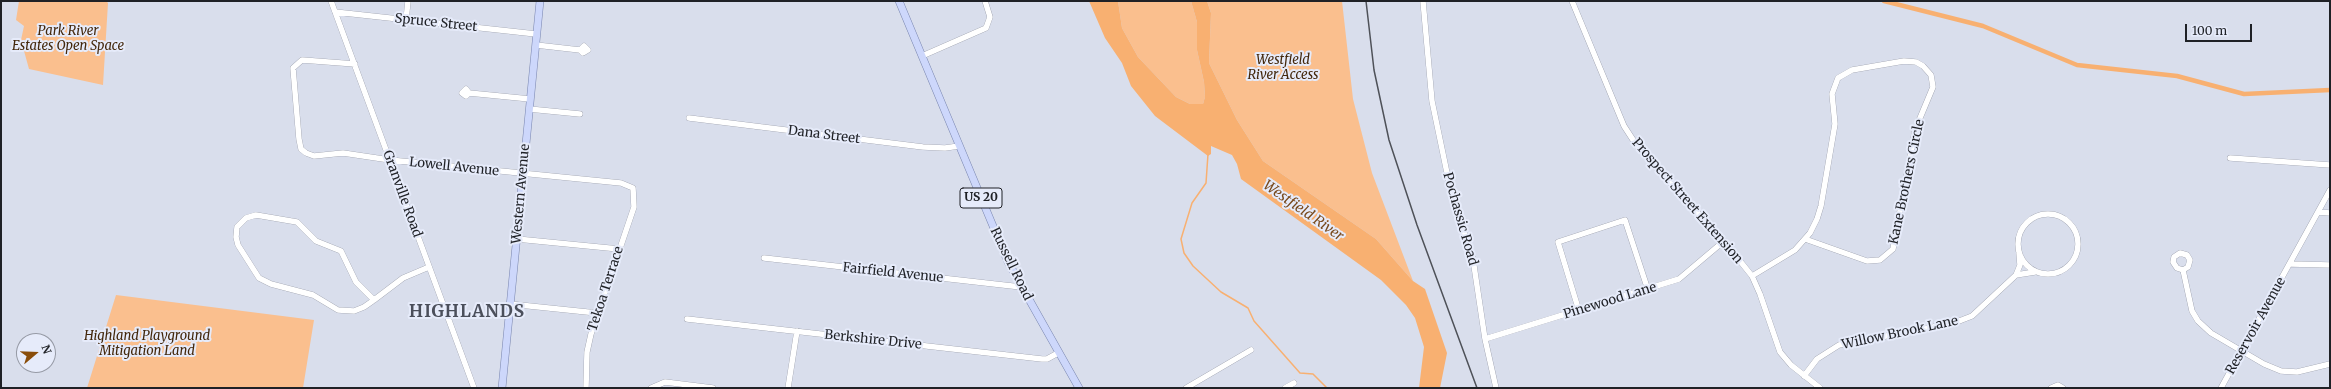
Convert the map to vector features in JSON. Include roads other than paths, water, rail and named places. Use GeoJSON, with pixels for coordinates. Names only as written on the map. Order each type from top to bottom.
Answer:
{"type":"FeatureCollection","features":[{"type":"Feature","properties":{"kind":"main road","name":"Western Avenue"},"geometry":{"type":"LineString","coordinates":[[502,388],[540,1]]}},
{"type":"Feature","properties":{"kind":"main road","name":"Russell Road"},"geometry":{"type":"LineString","coordinates":[[900,1],[1002,248],[1021,287],[1079,388]]}},
{"type":"Feature","properties":{"kind":"street","name":"Granville Road"},"geometry":{"type":"LineString","coordinates":[[331,1],[474,388]]}},
{"type":"Feature","properties":{"kind":"street"},"geometry":{"type":"LineString","coordinates":[[406,20],[408,1]]}},
{"type":"Feature","properties":{"kind":"street"},"geometry":{"type":"LineString","coordinates":[[922,56],[986,28],[990,17],[985,1]]}},
{"type":"Feature","properties":{"kind":"street","name":"Pochassic Road"},"geometry":{"type":"LineString","coordinates":[[1423,1],[1432,101],[1452,197],[1473,259],[1485,340],[1496,388]]}},
{"type":"Feature","properties":{"kind":"street","name":"Prospect Street Extension"},"geometry":{"type":"LineString","coordinates":[[1572,1],[1624,126],[1635,143],[1724,241],[1752,276],[1763,300],[1780,352],[1788,362],[1820,388]]}},
{"type":"Feature","properties":{"kind":"street","name":"Spruce Street"},"geometry":{"type":"LineString","coordinates":[[335,12],[536,34]]}},
{"type":"Feature","properties":{"kind":"street"},"geometry":{"type":"LineString","coordinates":[[536,45],[580,50]]}},
{"type":"Feature","properties":{"kind":"street","name":"Lowell Avenue"},"geometry":{"type":"LineString","coordinates":[[355,64],[306,60],[294,65],[292,74],[301,149],[306,154],[314,156],[339,153],[523,175],[625,184],[632,186],[634,192]]}},
{"type":"Feature","properties":{"kind":"street","name":"Kane Brothers Circle"},"geometry":{"type":"LineString","coordinates":[[1752,276],[1788,255],[1805,239],[1813,226],[1821,206],[1835,124],[1832,94],[1836,82],[1844,73],[1857,69],[1908,60],[1923,66],[1931,75],[1933,87],[1915,130],[1893,249],[1880,260],[1867,261],[1805,239]]}},
{"type":"Feature","properties":{"kind":"street"},"geometry":{"type":"LineString","coordinates":[[469,93],[530,99]]}},
{"type":"Feature","properties":{"kind":"street"},"geometry":{"type":"LineString","coordinates":[[529,109],[580,114]]}},
{"type":"Feature","properties":{"kind":"street","name":"Dana Street"},"geometry":{"type":"LineString","coordinates":[[689,118],[923,147],[945,148],[959,146]]}},
{"type":"Feature","properties":{"kind":"street"},"geometry":{"type":"LineString","coordinates":[[2230,158],[2330,165]]}},
{"type":"Feature","properties":{"kind":"street","name":"Reservoir Avenue"},"geometry":{"type":"LineString","coordinates":[[2221,388],[2330,190]]}},
{"type":"Feature","properties":{"kind":"street","name":"Tekoa Terrace"},"geometry":{"type":"LineString","coordinates":[[586,388],[588,347],[597,313],[634,207],[634,192]]}},
{"type":"Feature","properties":{"kind":"street"},"geometry":{"type":"LineString","coordinates":[[2318,212],[2330,213]]}},
{"type":"Feature","properties":{"kind":"street"},"geometry":{"type":"LineString","coordinates":[[2054,214],[2070,223],[2078,241],[2074,260],[2059,272],[2049,275],[2035,272],[2016,275],[2020,265],[2019,234],[2030,219],[2039,215],[2054,214]]}},
{"type":"Feature","properties":{"kind":"street"},"geometry":{"type":"LineString","coordinates":[[374,300],[355,280],[343,253],[335,247],[316,241],[300,223],[291,220],[259,215],[246,218],[239,225],[236,234],[238,245],[253,270],[263,280],[310,293],[338,310],[354,311],[374,300],[403,278],[429,267]]}},
{"type":"Feature","properties":{"kind":"street"},"geometry":{"type":"LineString","coordinates":[[1579,311],[1558,242],[1625,220],[1648,290]]}},
{"type":"Feature","properties":{"kind":"street"},"geometry":{"type":"LineString","coordinates":[[517,239],[619,249]]}},
{"type":"Feature","properties":{"kind":"street","name":"Pinewood Lane"},"geometry":{"type":"LineString","coordinates":[[1485,340],[1679,279],[1724,241]]}},
{"type":"Feature","properties":{"kind":"street"},"geometry":{"type":"LineString","coordinates":[[2019,253],[2027,266],[2035,272]]}},
{"type":"Feature","properties":{"kind":"street","name":"Fairfield Avenue"},"geometry":{"type":"LineString","coordinates":[[764,258],[1021,287]]}},
{"type":"Feature","properties":{"kind":"street"},"geometry":{"type":"LineString","coordinates":[[2290,264],[2330,265]]}},
{"type":"Feature","properties":{"kind":"street"},"geometry":{"type":"LineString","coordinates":[[2183,270],[2190,305],[2198,321],[2211,333],[2264,364],[2286,372],[2297,372],[2330,364]]}},
{"type":"Feature","properties":{"kind":"street","name":"Willow Brook Lane"},"geometry":{"type":"LineString","coordinates":[[1804,376],[1817,359],[1839,345],[1954,323],[1967,318],[1980,311],[2016,275]]}},
{"type":"Feature","properties":{"kind":"street"},"geometry":{"type":"LineString","coordinates":[[510,304],[597,313]]}},
{"type":"Feature","properties":{"kind":"street","name":"Berkshire Drive"},"geometry":{"type":"LineString","coordinates":[[687,319],[1042,359],[1047,359],[1058,353]]}},
{"type":"Feature","properties":{"kind":"street"},"geometry":{"type":"LineString","coordinates":[[788,388],[797,331]]}},
{"type":"Feature","properties":{"kind":"street"},"geometry":{"type":"LineString","coordinates":[[1186,388],[1251,350]]}},
{"type":"Feature","properties":{"kind":"street"},"geometry":{"type":"LineString","coordinates":[[651,388],[665,382],[713,388]]}},
{"type":"Feature","properties":{"kind":"street"},"geometry":{"type":"LineString","coordinates":[[1285,388],[1294,383]]}},
{"type":"Feature","properties":{"kind":"street"},"geometry":{"type":"LineString","coordinates":[[2051,388],[2058,385],[2063,388]]}},
{"type":"Feature","properties":{"kind":"water","name":"Westfield River"},"geometry":{"type":"Polygon","coordinates":[[[1089,1],[1118,1],[1122,28],[1138,57],[1176,97],[1190,104],[1203,104],[1205,97],[1204,82],[1197,50],[1197,22],[1191,1],[1207,1],[1211,13],[1209,63],[1237,120],[1263,161],[1376,239],[1413,281],[1425,289],[1447,353],[1440,388],[1419,388],[1424,347],[1415,318],[1406,305],[1381,280],[1241,179],[1237,164],[1232,155],[1211,146],[1211,154],[1208,156],[1155,116],[1131,86],[1122,63],[1105,38],[1089,1]]]}},
{"type":"Feature","properties":{"kind":"waterway"},"geometry":{"type":"LineString","coordinates":[[1884,1],[1983,26],[2077,65],[2177,76],[2244,94],[2330,90]]}},
{"type":"Feature","properties":{"kind":"waterway"},"geometry":{"type":"LineString","coordinates":[[1208,154],[1206,183],[1192,203],[1181,239],[1184,253],[1193,266],[1221,292],[1248,308],[1254,321],[1300,373],[1313,374],[1327,388]]}},
{"type":"Feature","properties":{"kind":"railway"},"geometry":{"type":"LineString","coordinates":[[1366,1],[1374,70],[1389,140],[1417,225],[1477,388]]}},
{"type":"Feature","properties":{"kind":"district","name":"HIGHLANDS"},"geometry":{"type":"Point","coordinates":[467,312]}},
{"type":"Feature","properties":{"kind":"park label","name":"Park River Estates Open Space"},"geometry":{"type":"Point","coordinates":[68,38]}},
{"type":"Feature","properties":{"kind":"park label","name":"Westfield River Access"},"geometry":{"type":"Point","coordinates":[1283,68]}},
{"type":"Feature","properties":{"kind":"park label","name":"Highland Playground Mitigation Land"},"geometry":{"type":"Point","coordinates":[147,344]}}]}
